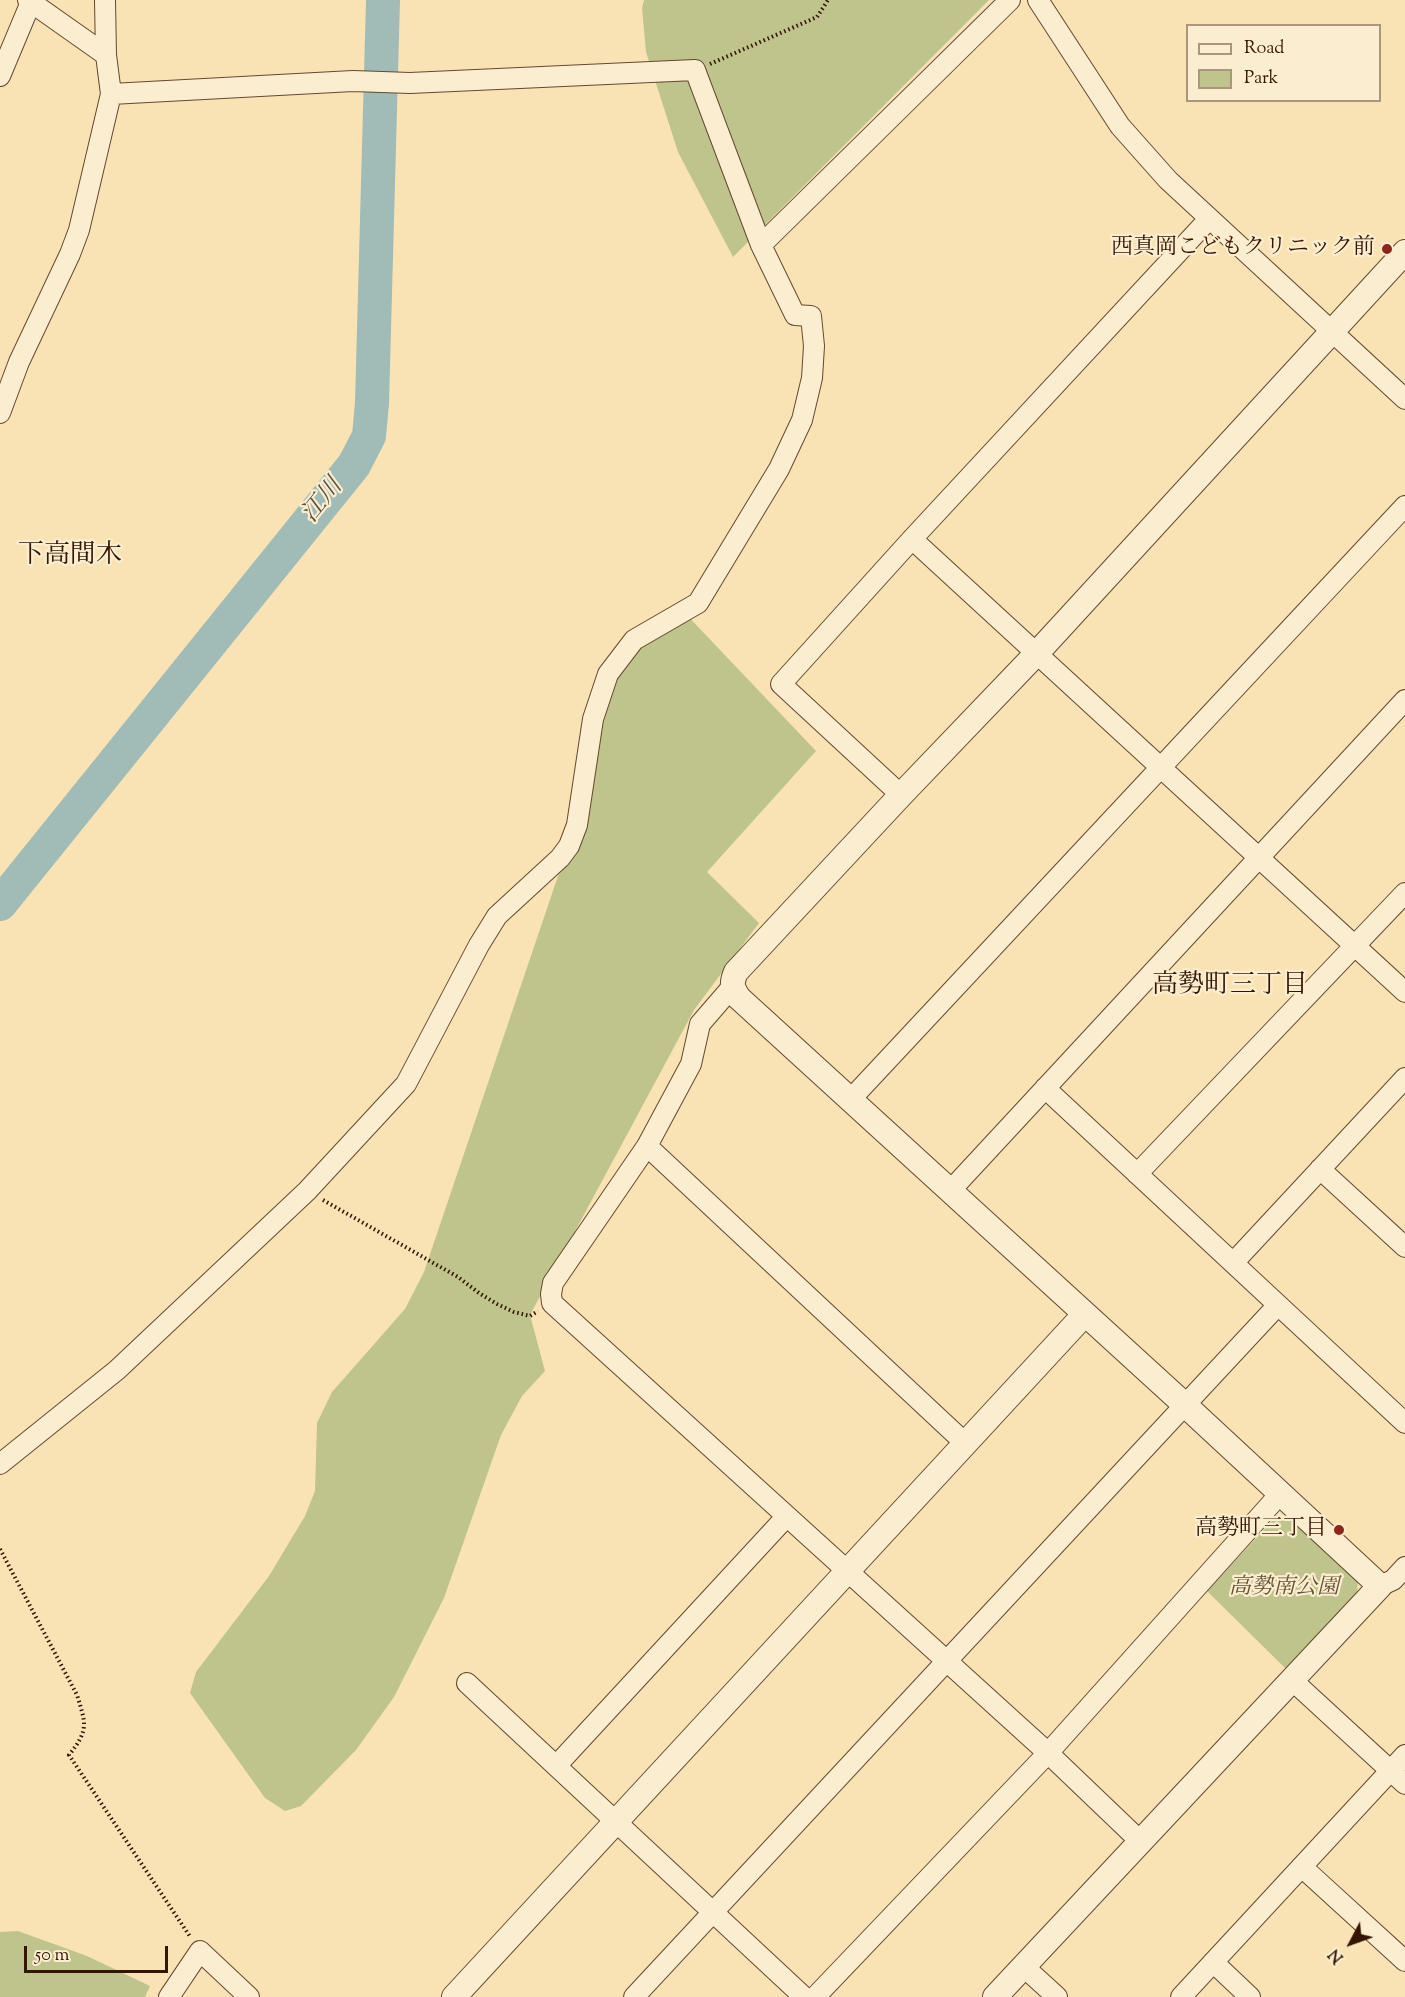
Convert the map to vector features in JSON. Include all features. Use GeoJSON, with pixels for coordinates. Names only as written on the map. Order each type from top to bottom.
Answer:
{"type":"FeatureCollection","features":[{"type":"Feature","properties":{"kind":"street"},"geometry":{"type":"LineString","coordinates":[[0,413],[19,362],[79,230],[111,94],[106,55],[105,0]]}},
{"type":"Feature","properties":{"kind":"street"},"geometry":{"type":"LineString","coordinates":[[761,245],[1010,0]]}},
{"type":"Feature","properties":{"kind":"street"},"geometry":{"type":"LineString","coordinates":[[1038,0],[1120,126],[1168,180],[1405,399]]}},
{"type":"Feature","properties":{"kind":"street"},"geometry":{"type":"LineString","coordinates":[[0,76],[30,1],[106,55]]}},
{"type":"Feature","properties":{"kind":"street"},"geometry":{"type":"LineString","coordinates":[[0,1464],[117,1370],[307,1191],[406,1084],[479,945],[497,916],[560,858],[569,846],[577,825],[593,720],[608,674],[634,640],[698,603],[779,470],[802,420],[812,378],[814,346],[811,316],[795,315],[761,245],[695,70],[111,94]]}},
{"type":"Feature","properties":{"kind":"street"},"geometry":{"type":"LineString","coordinates":[[901,795],[781,684],[912,539],[1209,219]]}},
{"type":"Feature","properties":{"kind":"street"},"geometry":{"type":"LineString","coordinates":[[1140,1841],[947,1661],[552,1303],[550,1294],[553,1283],[647,1146],[691,1064],[700,1024],[732,987],[736,972],[1037,653],[1405,252]]}},
{"type":"Feature","properties":{"kind":"street"},"geometry":{"type":"LineString","coordinates":[[850,1100],[1405,506]]}},
{"type":"Feature","properties":{"kind":"street"},"geometry":{"type":"LineString","coordinates":[[912,539],[1405,992]]}},
{"type":"Feature","properties":{"kind":"street"},"geometry":{"type":"LineString","coordinates":[[950,1191],[1405,700]]}},
{"type":"Feature","properties":{"kind":"street"},"geometry":{"type":"LineString","coordinates":[[1137,1174],[1405,893]]}},
{"type":"Feature","properties":{"kind":"street"},"geometry":{"type":"LineString","coordinates":[[732,987],[739,998],[1380,1586]]}},
{"type":"Feature","properties":{"kind":"street"},"geometry":{"type":"LineString","coordinates":[[1233,1263],[1405,1078]]}},
{"type":"Feature","properties":{"kind":"street"},"geometry":{"type":"LineString","coordinates":[[1045,1088],[1405,1423]]}},
{"type":"Feature","properties":{"kind":"street"},"geometry":{"type":"LineString","coordinates":[[647,1146],[966,1444]]}},
{"type":"Feature","properties":{"kind":"street"},"geometry":{"type":"LineString","coordinates":[[1320,1169],[1405,1247]]}},
{"type":"Feature","properties":{"kind":"street"},"geometry":{"type":"LineString","coordinates":[[634,1997],[1278,1305]]}},
{"type":"Feature","properties":{"kind":"street"},"geometry":{"type":"LineString","coordinates":[[454,1997],[1084,1315]]}},
{"type":"Feature","properties":{"kind":"street"},"geometry":{"type":"LineString","coordinates":[[814,1997],[1048,1754],[1280,1494]]}},
{"type":"Feature","properties":{"kind":"street"},"geometry":{"type":"LineString","coordinates":[[556,1766],[787,1516]]}},
{"type":"Feature","properties":{"kind":"street"},"geometry":{"type":"LineString","coordinates":[[994,1997],[1380,1586],[1393,1580],[1405,1567]]}},
{"type":"Feature","properties":{"kind":"street"},"geometry":{"type":"LineString","coordinates":[[1293,1681],[1398,1777]]}},
{"type":"Feature","properties":{"kind":"street"},"geometry":{"type":"LineString","coordinates":[[467,1683],[804,1997]]}},
{"type":"Feature","properties":{"kind":"street"},"geometry":{"type":"LineString","coordinates":[[1181,1997],[1302,1866],[1398,1777],[1405,1755]]}},
{"type":"Feature","properties":{"kind":"street"},"geometry":{"type":"LineString","coordinates":[[1302,1866],[1405,1961]]}},
{"type":"Feature","properties":{"kind":"street"},"geometry":{"type":"LineString","coordinates":[[169,1997],[200,1951],[249,1997]]}},
{"type":"Feature","properties":{"kind":"street"},"geometry":{"type":"LineString","coordinates":[[1213,1962],[1250,1997]]}},
{"type":"Feature","properties":{"kind":"street"},"geometry":{"type":"LineString","coordinates":[[1023,1966],[1057,1997]]}},
{"type":"Feature","properties":{"kind":"path"},"geometry":{"type":"LineString","coordinates":[[695,70],[817,17],[828,0]]}},
{"type":"Feature","properties":{"kind":"path"},"geometry":{"type":"LineString","coordinates":[[307,1191],[459,1277],[479,1293],[514,1312],[530,1316],[552,1303]]}},
{"type":"Feature","properties":{"kind":"path"},"geometry":{"type":"LineString","coordinates":[[0,1549],[77,1695],[84,1719],[83,1737],[69,1755],[200,1951]]}},
{"type":"Feature","properties":{"kind":"green space"},"geometry":{"type":"Polygon","coordinates":[[[644,0],[989,0],[733,257],[678,152],[646,52],[642,8],[644,0]]]}},
{"type":"Feature","properties":{"kind":"green space"},"geometry":{"type":"Polygon","coordinates":[[[683,611],[816,751],[707,872],[759,923],[694,1010],[530,1315],[545,1371],[522,1396],[501,1435],[444,1598],[394,1697],[356,1750],[301,1806],[285,1811],[265,1798],[190,1693],[196,1672],[269,1576],[305,1516],[315,1491],[317,1423],[332,1392],[405,1309],[424,1272],[559,873],[608,674],[683,611]]]}},
{"type":"Feature","properties":{"kind":"green space","name":"高勢南公園"},"geometry":{"type":"Polygon","coordinates":[[[1290,1518],[1358,1578],[1357,1594],[1286,1669],[1207,1591],[1273,1520],[1290,1518]]]}},
{"type":"Feature","properties":{"kind":"green space"},"geometry":{"type":"Polygon","coordinates":[[[18,1931],[87,1956],[150,1986],[145,1997],[0,1997],[0,1932],[18,1931]]]}},
{"type":"Feature","properties":{"kind":"waterway","name":"江川"},"geometry":{"type":"LineString","coordinates":[[0,904],[354,465],[369,436],[372,403],[383,0]]}},
{"type":"Feature","properties":{"kind":"place","name":"西真岡こどもクリニック前"},"geometry":{"type":"Point","coordinates":[1387,249]}},
{"type":"Feature","properties":{"kind":"place","name":"高勢町三丁目"},"geometry":{"type":"Point","coordinates":[1339,1530]}},
{"type":"Feature","properties":{"kind":"district","name":"下高間木"},"geometry":{"type":"Point","coordinates":[70,558]}},
{"type":"Feature","properties":{"kind":"district","name":"高勢町三丁目"},"geometry":{"type":"Point","coordinates":[1230,988]}}]}
